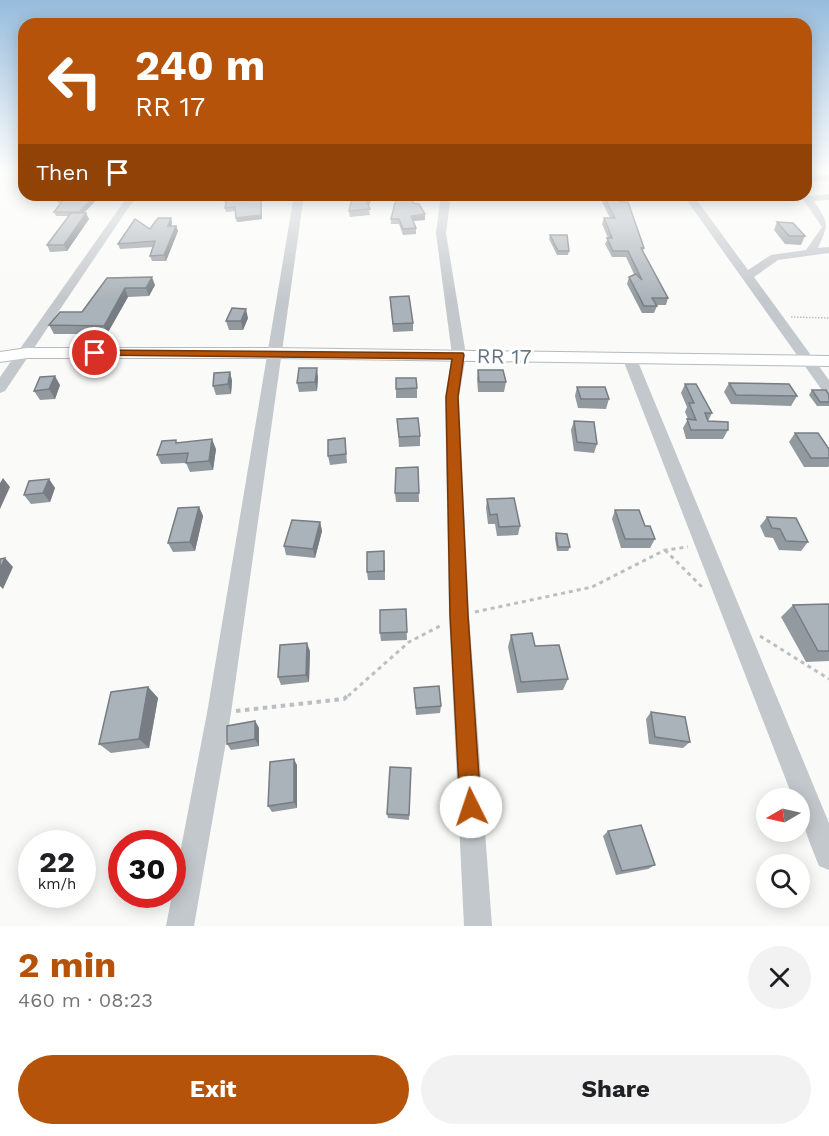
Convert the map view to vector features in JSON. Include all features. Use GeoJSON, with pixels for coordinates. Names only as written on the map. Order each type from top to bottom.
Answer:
{"type":"FeatureCollection","features":[{"type":"Feature","properties":{"kind":"main road","name":"RR 17"},"geometry":{"type":"LineString","coordinates":[[0,357],[22,353],[274,353],[829,361]]}},
{"type":"Feature","properties":{"kind":"street"},"geometry":{"type":"LineString","coordinates":[[0,388],[120,213]]}},
{"type":"Feature","properties":{"kind":"street"},"geometry":{"type":"LineString","coordinates":[[180,926],[219,713],[296,213]]}},
{"type":"Feature","properties":{"kind":"street"},"geometry":{"type":"LineString","coordinates":[[444,213],[441,232],[459,355],[452,397],[459,615],[478,926]]}},
{"type":"Feature","properties":{"kind":"street"},"geometry":{"type":"LineString","coordinates":[[701,213],[829,390]]}},
{"type":"Feature","properties":{"kind":"street"},"geometry":{"type":"LineString","coordinates":[[810,252],[827,227],[818,213]]}},
{"type":"Feature","properties":{"kind":"street"},"geometry":{"type":"LineString","coordinates":[[748,276],[775,257],[829,250]]}},
{"type":"Feature","properties":{"kind":"street"},"geometry":{"type":"LineString","coordinates":[[629,357],[829,856]]}},
{"type":"Feature","properties":{"kind":"path"},"geometry":{"type":"LineString","coordinates":[[776,316],[829,318]]}},
{"type":"Feature","properties":{"kind":"building"},"geometry":{"type":"Polygon","coordinates":[[[71,213],[86,213],[64,245],[47,245],[71,213]]]}},
{"type":"Feature","properties":{"kind":"building"},"geometry":{"type":"Polygon","coordinates":[[[236,213],[261,213],[261,215],[236,218],[236,213]]]}},
{"type":"Feature","properties":{"kind":"building"},"geometry":{"type":"Polygon","coordinates":[[[392,213],[425,214],[411,216],[416,228],[403,229],[399,219],[391,219],[392,213]]]}},
{"type":"Feature","properties":{"kind":"building"},"geometry":{"type":"Polygon","coordinates":[[[613,213],[632,213],[644,248],[641,248],[668,298],[652,298],[657,306],[644,306],[629,277],[636,274],[642,280],[628,251],[613,251],[607,238],[612,238],[604,218],[615,218],[613,213]]]}},
{"type":"Feature","properties":{"kind":"building"},"geometry":{"type":"Polygon","coordinates":[[[158,218],[171,218],[168,226],[176,226],[164,255],[150,256],[155,241],[118,244],[135,219],[150,229],[158,218]]]}},
{"type":"Feature","properties":{"kind":"building"},"geometry":{"type":"Polygon","coordinates":[[[777,222],[793,223],[805,236],[789,236],[777,222]]]}},
{"type":"Feature","properties":{"kind":"building"},"geometry":{"type":"Polygon","coordinates":[[[550,235],[567,235],[569,251],[558,251],[550,235]]]}},
{"type":"Feature","properties":{"kind":"building"},"geometry":{"type":"Polygon","coordinates":[[[152,277],[146,288],[125,288],[104,326],[49,325],[60,312],[82,312],[107,278],[152,277]]]}},
{"type":"Feature","properties":{"kind":"building"},"geometry":{"type":"Polygon","coordinates":[[[409,296],[413,323],[393,324],[390,297],[409,296]]]}},
{"type":"Feature","properties":{"kind":"building"},"geometry":{"type":"Polygon","coordinates":[[[232,308],[246,309],[241,321],[226,321],[232,308]]]}},
{"type":"Feature","properties":{"kind":"building"},"geometry":{"type":"Polygon","coordinates":[[[299,368],[317,368],[315,382],[297,383],[299,368]]]}},
{"type":"Feature","properties":{"kind":"building"},"geometry":{"type":"Polygon","coordinates":[[[478,370],[503,370],[506,382],[479,382],[478,370]]]}},
{"type":"Feature","properties":{"kind":"building"},"geometry":{"type":"Polygon","coordinates":[[[230,372],[228,384],[213,386],[214,373],[230,372]]]}},
{"type":"Feature","properties":{"kind":"building"},"geometry":{"type":"Polygon","coordinates":[[[55,376],[49,389],[34,391],[40,377],[55,376]]]}},
{"type":"Feature","properties":{"kind":"building"},"geometry":{"type":"Polygon","coordinates":[[[396,378],[416,378],[417,388],[396,389],[396,378]]]}},
{"type":"Feature","properties":{"kind":"building"},"geometry":{"type":"Polygon","coordinates":[[[729,383],[789,384],[797,396],[736,395],[729,383]]]}},
{"type":"Feature","properties":{"kind":"building"},"geometry":{"type":"Polygon","coordinates":[[[685,384],[696,384],[712,413],[705,413],[708,421],[728,422],[728,430],[691,430],[687,419],[696,420],[689,403],[694,403],[685,384]]]}},
{"type":"Feature","properties":{"kind":"building"},"geometry":{"type":"Polygon","coordinates":[[[577,387],[605,387],[609,399],[581,399],[577,387]]]}},
{"type":"Feature","properties":{"kind":"building"},"geometry":{"type":"Polygon","coordinates":[[[812,390],[826,390],[829,402],[820,402],[812,390]]]}},
{"type":"Feature","properties":{"kind":"building"},"geometry":{"type":"Polygon","coordinates":[[[418,418],[420,436],[399,437],[397,419],[418,418]]]}},
{"type":"Feature","properties":{"kind":"building"},"geometry":{"type":"Polygon","coordinates":[[[574,421],[594,422],[597,444],[577,442],[574,421]]]}},
{"type":"Feature","properties":{"kind":"building"},"geometry":{"type":"Polygon","coordinates":[[[795,433],[818,433],[829,449],[829,458],[811,458],[795,433]]]}},
{"type":"Feature","properties":{"kind":"building"},"geometry":{"type":"Polygon","coordinates":[[[345,438],[346,454],[328,456],[328,440],[345,438]]]}},
{"type":"Feature","properties":{"kind":"building"},"geometry":{"type":"Polygon","coordinates":[[[212,439],[209,461],[186,463],[188,453],[157,455],[162,441],[176,440],[176,443],[212,439]]]}},
{"type":"Feature","properties":{"kind":"building"},"geometry":{"type":"Polygon","coordinates":[[[418,467],[419,493],[395,493],[396,468],[418,467]]]}},
{"type":"Feature","properties":{"kind":"building"},"geometry":{"type":"Polygon","coordinates":[[[49,479],[43,493],[24,495],[29,481],[49,479]]]}},
{"type":"Feature","properties":{"kind":"building"},"geometry":{"type":"Polygon","coordinates":[[[514,498],[520,526],[499,527],[497,514],[490,515],[487,499],[514,498]]]}},
{"type":"Feature","properties":{"kind":"building"},"geometry":{"type":"Polygon","coordinates":[[[199,507],[190,542],[168,543],[178,508],[199,507]]]}},
{"type":"Feature","properties":{"kind":"building"},"geometry":{"type":"Polygon","coordinates":[[[615,510],[639,510],[645,526],[650,526],[655,539],[625,539],[615,510]]]}},
{"type":"Feature","properties":{"kind":"building"},"geometry":{"type":"Polygon","coordinates":[[[767,517],[796,518],[808,542],[786,541],[780,529],[772,528],[767,517]]]}},
{"type":"Feature","properties":{"kind":"building"},"geometry":{"type":"Polygon","coordinates":[[[292,520],[320,522],[313,549],[284,546],[292,520]]]}},
{"type":"Feature","properties":{"kind":"building"},"geometry":{"type":"Polygon","coordinates":[[[556,533],[567,534],[570,547],[558,547],[556,533]]]}},
{"type":"Feature","properties":{"kind":"building"},"geometry":{"type":"Polygon","coordinates":[[[384,551],[384,571],[367,572],[367,552],[384,551]]]}},
{"type":"Feature","properties":{"kind":"building"},"geometry":{"type":"Polygon","coordinates":[[[5,558],[0,569],[0,559],[5,558]]]}},
{"type":"Feature","properties":{"kind":"building"},"geometry":{"type":"Polygon","coordinates":[[[829,604],[829,651],[818,651],[793,605],[829,604]]]}},
{"type":"Feature","properties":{"kind":"building"},"geometry":{"type":"Polygon","coordinates":[[[406,609],[407,632],[380,633],[380,610],[406,609]]]}},
{"type":"Feature","properties":{"kind":"building"},"geometry":{"type":"Polygon","coordinates":[[[532,633],[535,646],[559,645],[568,679],[521,682],[511,635],[532,633]]]}},
{"type":"Feature","properties":{"kind":"building"},"geometry":{"type":"Polygon","coordinates":[[[307,643],[306,675],[278,677],[280,645],[307,643]]]}},
{"type":"Feature","properties":{"kind":"building"},"geometry":{"type":"Polygon","coordinates":[[[439,686],[441,706],[416,708],[414,688],[439,686]]]}},
{"type":"Feature","properties":{"kind":"building"},"geometry":{"type":"Polygon","coordinates":[[[148,687],[139,739],[99,744],[111,692],[148,687]]]}},
{"type":"Feature","properties":{"kind":"building"},"geometry":{"type":"Polygon","coordinates":[[[651,712],[685,717],[690,742],[655,737],[651,712]]]}},
{"type":"Feature","properties":{"kind":"building"},"geometry":{"type":"Polygon","coordinates":[[[255,721],[255,739],[227,744],[227,726],[255,721]]]}},
{"type":"Feature","properties":{"kind":"building"},"geometry":{"type":"Polygon","coordinates":[[[294,759],[294,802],[268,806],[270,762],[294,759]]]}},
{"type":"Feature","properties":{"kind":"building"},"geometry":{"type":"Polygon","coordinates":[[[390,767],[411,768],[409,815],[387,814],[390,767]]]}},
{"type":"Feature","properties":{"kind":"building"},"geometry":{"type":"Polygon","coordinates":[[[641,825],[655,865],[622,871],[608,831],[641,825]]]}},
{"type":"Feature","properties":{"kind":"route"},"geometry":{"type":"LineString","coordinates":[[95,353],[459,355],[452,397],[459,615],[471,807]]}}]}
